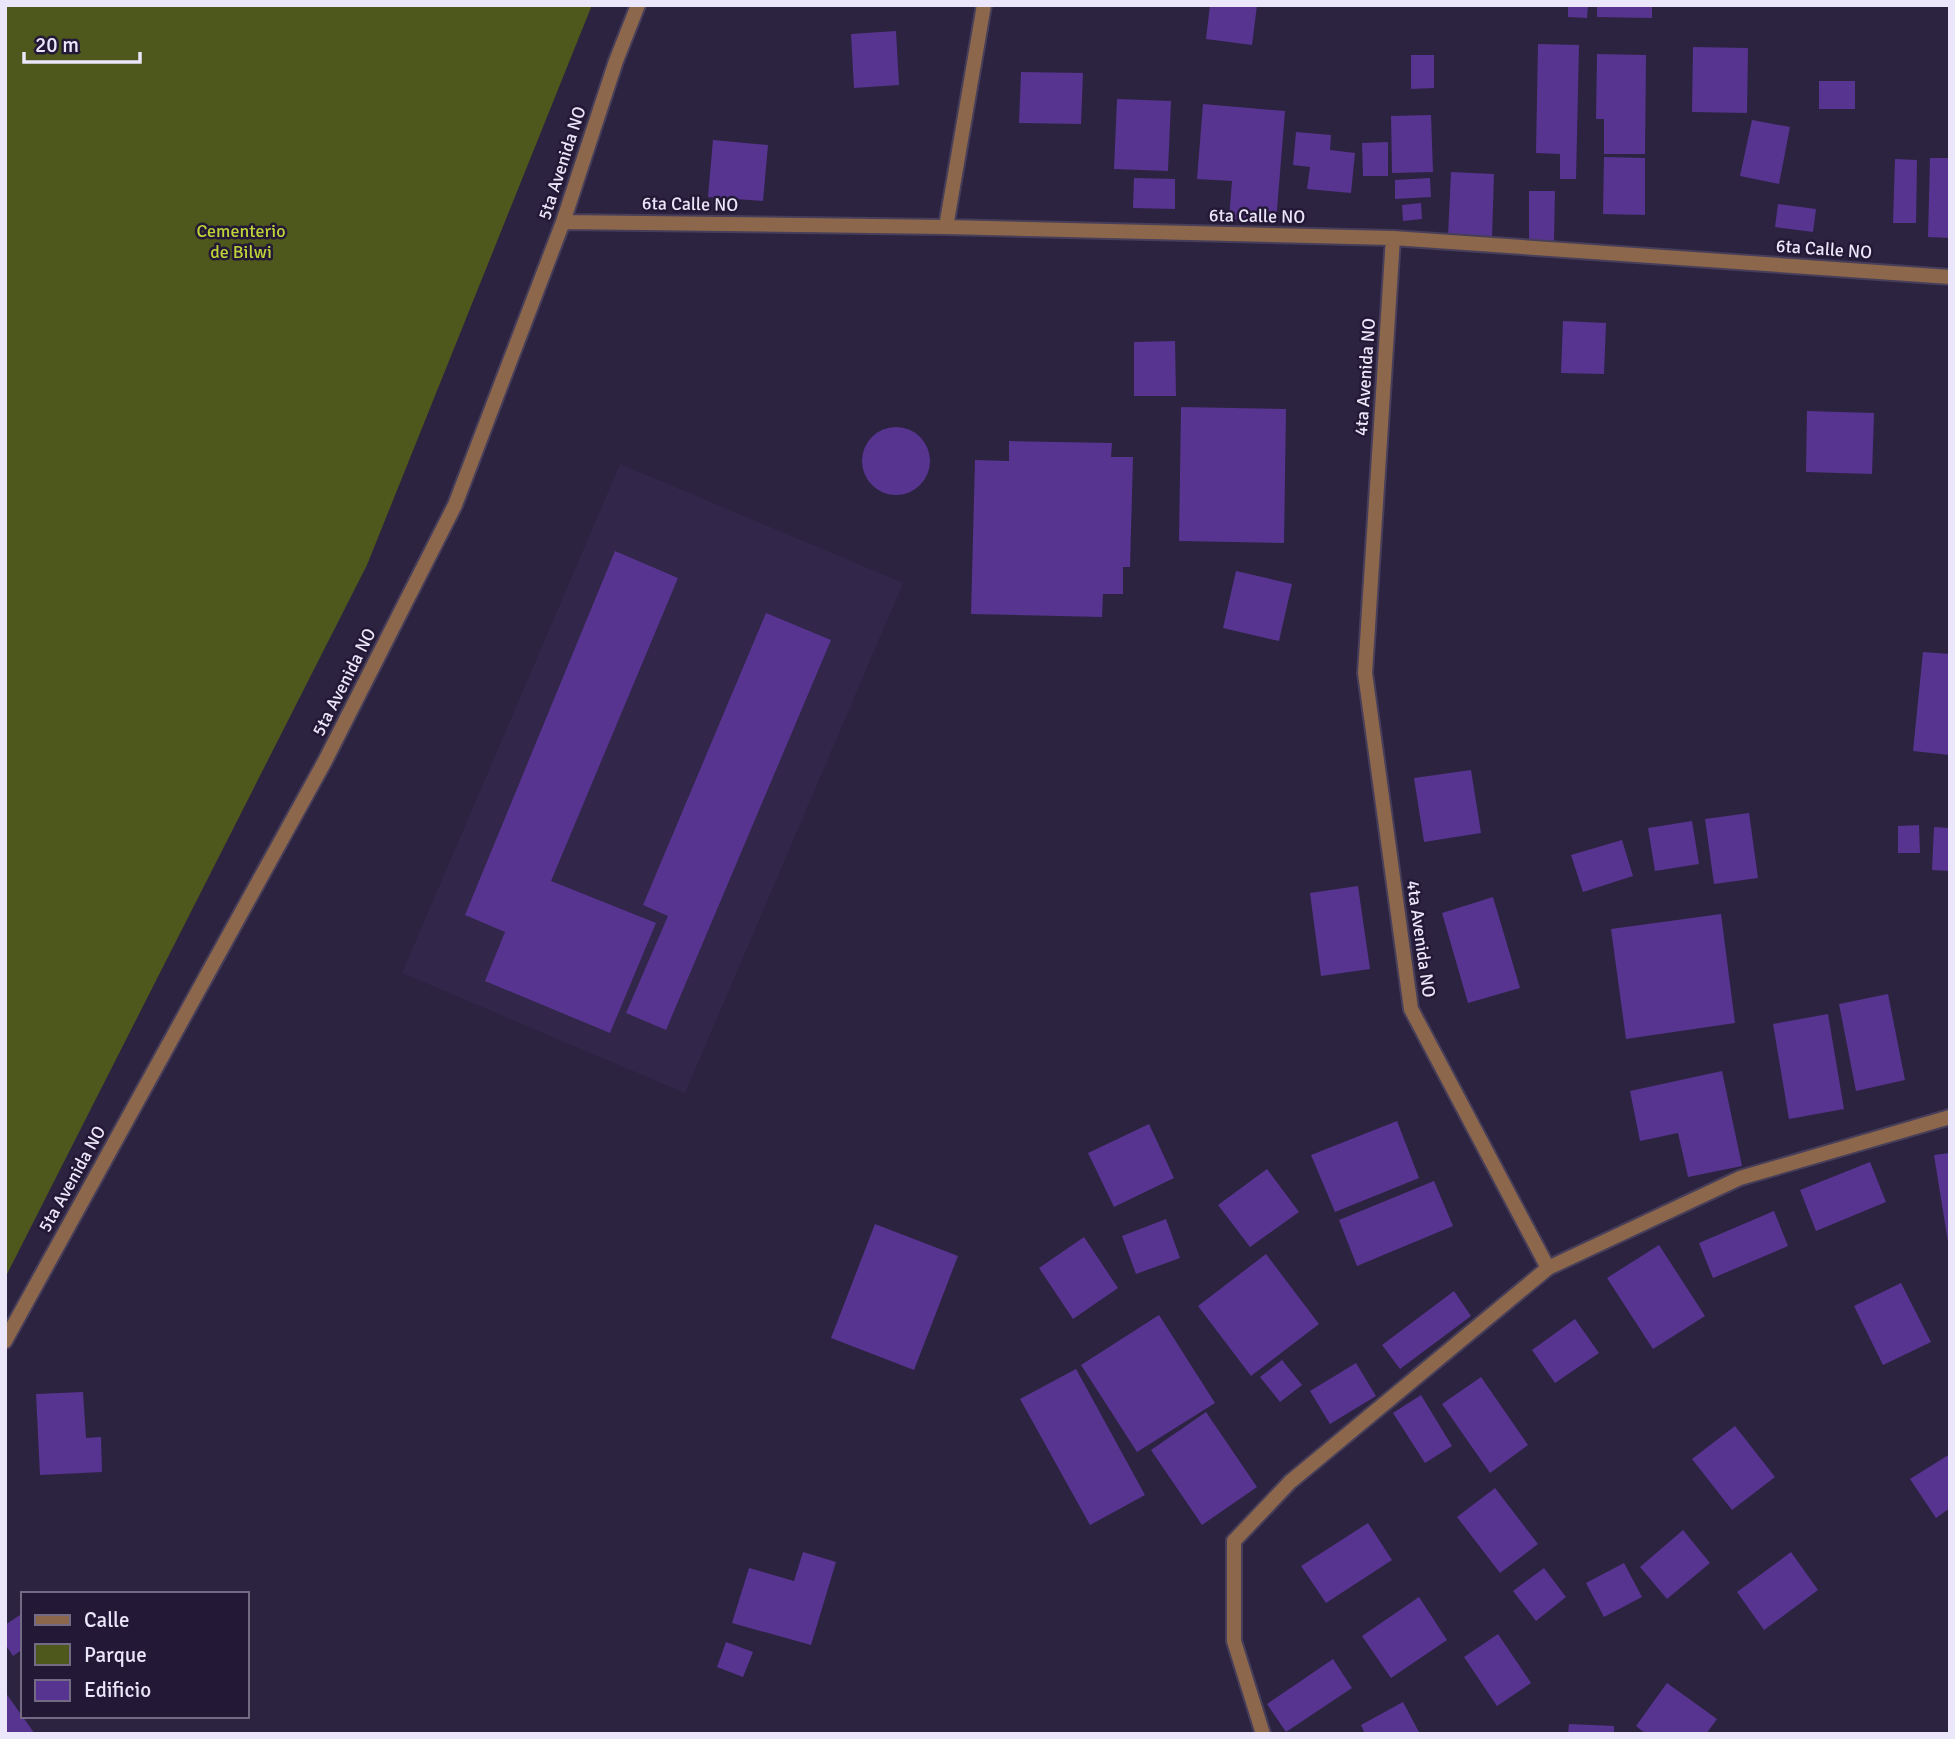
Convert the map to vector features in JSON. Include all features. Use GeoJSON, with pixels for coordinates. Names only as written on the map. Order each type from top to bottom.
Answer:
{"type":"FeatureCollection","features":[{"type":"Feature","properties":{"kind":"street","name":"5ta Avenida NO"},"geometry":{"type":"LineString","coordinates":[[5,1341],[325,761],[455,505],[563,222],[616,61],[638,5]]}},
{"type":"Feature","properties":{"kind":"street"},"geometry":{"type":"LineString","coordinates":[[946,228],[984,5]]}},
{"type":"Feature","properties":{"kind":"street","name":"6ta Calle NO"},"geometry":{"type":"LineString","coordinates":[[563,222],[1393,239],[1950,277]]}},
{"type":"Feature","properties":{"kind":"street","name":"4ta Avenida NO"},"geometry":{"type":"LineString","coordinates":[[1393,239],[1365,673],[1411,1009],[1548,1268]]}},
{"type":"Feature","properties":{"kind":"street"},"geometry":{"type":"LineString","coordinates":[[1263,1734],[1234,1641],[1234,1541],[1290,1482],[1548,1268],[1740,1178],[1950,1117]]}},
{"type":"Feature","properties":{"kind":"shaded area"},"geometry":{"type":"Polygon","coordinates":[[[620,464],[903,583],[685,1093],[402,973],[620,464]]]}},
{"type":"Feature","properties":{"kind":"green space","name":"Cementerio de Bilwi"},"geometry":{"type":"Polygon","coordinates":[[[5,5],[592,5],[367,565],[5,1278],[5,5]]]}},
{"type":"Feature","properties":{"kind":"building"},"geometry":{"type":"Polygon","coordinates":[[[1210,5],[1257,5],[1252,45],[1206,39],[1210,5]]]}},
{"type":"Feature","properties":{"kind":"building"},"geometry":{"type":"Polygon","coordinates":[[[1568,5],[1588,5],[1587,18],[1568,17],[1568,5]]]}},
{"type":"Feature","properties":{"kind":"building"},"geometry":{"type":"Polygon","coordinates":[[[1597,5],[1652,5],[1652,18],[1597,17],[1597,5]]]}},
{"type":"Feature","properties":{"kind":"building"},"geometry":{"type":"Polygon","coordinates":[[[896,31],[899,85],[854,88],[851,34],[896,31]]]}},
{"type":"Feature","properties":{"kind":"building"},"geometry":{"type":"Polygon","coordinates":[[[1538,44],[1579,45],[1576,179],[1560,179],[1560,154],[1536,153],[1538,44]]]}},
{"type":"Feature","properties":{"kind":"building"},"geometry":{"type":"Polygon","coordinates":[[[1693,47],[1748,48],[1747,113],[1692,112],[1693,47]]]}},
{"type":"Feature","properties":{"kind":"building"},"geometry":{"type":"Polygon","coordinates":[[[1597,54],[1646,55],[1645,154],[1604,154],[1604,119],[1596,119],[1597,54]]]}},
{"type":"Feature","properties":{"kind":"building"},"geometry":{"type":"Polygon","coordinates":[[[1411,55],[1434,55],[1434,88],[1411,89],[1411,55]]]}},
{"type":"Feature","properties":{"kind":"building"},"geometry":{"type":"Polygon","coordinates":[[[1021,72],[1083,73],[1081,124],[1019,123],[1021,72]]]}},
{"type":"Feature","properties":{"kind":"building"},"geometry":{"type":"Polygon","coordinates":[[[1819,81],[1855,81],[1855,109],[1819,109],[1819,81]]]}},
{"type":"Feature","properties":{"kind":"building"},"geometry":{"type":"Polygon","coordinates":[[[1117,99],[1171,101],[1168,171],[1114,169],[1117,99]]]}},
{"type":"Feature","properties":{"kind":"building"},"geometry":{"type":"Polygon","coordinates":[[[1203,104],[1285,111],[1276,222],[1229,219],[1232,181],[1197,179],[1203,104]]]}},
{"type":"Feature","properties":{"kind":"building"},"geometry":{"type":"Polygon","coordinates":[[[1431,115],[1433,172],[1392,173],[1391,116],[1431,115]]]}},
{"type":"Feature","properties":{"kind":"building"},"geometry":{"type":"Polygon","coordinates":[[[1752,120],[1790,127],[1779,184],[1740,176],[1752,120]]]}},
{"type":"Feature","properties":{"kind":"building"},"geometry":{"type":"Polygon","coordinates":[[[1296,132],[1331,135],[1330,150],[1355,153],[1351,193],[1307,189],[1310,167],[1293,165],[1296,132]]]}},
{"type":"Feature","properties":{"kind":"building"},"geometry":{"type":"Polygon","coordinates":[[[713,140],[768,145],[763,201],[708,197],[713,140]]]}},
{"type":"Feature","properties":{"kind":"building"},"geometry":{"type":"Polygon","coordinates":[[[1388,142],[1388,176],[1363,176],[1362,143],[1388,142]]]}},
{"type":"Feature","properties":{"kind":"building"},"geometry":{"type":"Polygon","coordinates":[[[1604,157],[1645,158],[1645,215],[1603,214],[1604,157]]]}},
{"type":"Feature","properties":{"kind":"building"},"geometry":{"type":"Polygon","coordinates":[[[1930,158],[1950,158],[1950,238],[1928,237],[1930,158]]]}},
{"type":"Feature","properties":{"kind":"building"},"geometry":{"type":"Polygon","coordinates":[[[1895,159],[1917,160],[1916,223],[1893,223],[1895,159]]]}},
{"type":"Feature","properties":{"kind":"building"},"geometry":{"type":"Polygon","coordinates":[[[1451,172],[1494,174],[1492,237],[1448,236],[1451,172]]]}},
{"type":"Feature","properties":{"kind":"building"},"geometry":{"type":"Polygon","coordinates":[[[1134,178],[1175,179],[1175,209],[1133,208],[1134,178]]]}},
{"type":"Feature","properties":{"kind":"building"},"geometry":{"type":"Polygon","coordinates":[[[1430,178],[1431,197],[1395,199],[1395,180],[1430,178]]]}},
{"type":"Feature","properties":{"kind":"building"},"geometry":{"type":"Polygon","coordinates":[[[1529,191],[1555,191],[1554,242],[1529,242],[1529,191]]]}},
{"type":"Feature","properties":{"kind":"building"},"geometry":{"type":"Polygon","coordinates":[[[1421,203],[1422,219],[1403,221],[1402,205],[1421,203]]]}},
{"type":"Feature","properties":{"kind":"building"},"geometry":{"type":"Polygon","coordinates":[[[1778,204],[1816,209],[1813,232],[1775,227],[1778,204]]]}},
{"type":"Feature","properties":{"kind":"building"},"geometry":{"type":"Polygon","coordinates":[[[1563,321],[1606,323],[1604,374],[1561,373],[1563,321]]]}},
{"type":"Feature","properties":{"kind":"building"},"geometry":{"type":"Polygon","coordinates":[[[1175,341],[1176,396],[1134,396],[1134,342],[1175,341]]]}},
{"type":"Feature","properties":{"kind":"building"},"geometry":{"type":"Polygon","coordinates":[[[1181,407],[1286,409],[1284,543],[1179,541],[1181,407]]]}},
{"type":"Feature","properties":{"kind":"building"},"geometry":{"type":"Polygon","coordinates":[[[1807,411],[1874,413],[1872,474],[1806,472],[1807,411]]]}},
{"type":"Feature","properties":{"kind":"building"},"geometry":{"type":"Polygon","coordinates":[[[889,427],[903,427],[915,432],[925,442],[930,461],[925,480],[915,490],[903,495],[889,495],[877,490],[867,480],[862,468],[862,454],[867,442],[877,432],[889,427]]]}},
{"type":"Feature","properties":{"kind":"building"},"geometry":{"type":"Polygon","coordinates":[[[1009,441],[1112,443],[1111,457],[1133,457],[1130,567],[1123,567],[1123,594],[1103,594],[1102,617],[971,614],[975,460],[1009,461],[1009,441]]]}},
{"type":"Feature","properties":{"kind":"building"},"geometry":{"type":"Polygon","coordinates":[[[615,551],[678,578],[551,881],[656,923],[610,1033],[485,981],[505,932],[465,915],[615,551]]]}},
{"type":"Feature","properties":{"kind":"building"},"geometry":{"type":"Polygon","coordinates":[[[1236,571],[1292,584],[1279,641],[1223,628],[1236,571]]]}},
{"type":"Feature","properties":{"kind":"building"},"geometry":{"type":"Polygon","coordinates":[[[766,613],[831,640],[666,1030],[626,1013],[668,916],[643,905],[766,613]]]}},
{"type":"Feature","properties":{"kind":"building"},"geometry":{"type":"Polygon","coordinates":[[[1923,652],[1950,654],[1950,755],[1913,751],[1923,652]]]}},
{"type":"Feature","properties":{"kind":"building"},"geometry":{"type":"Polygon","coordinates":[[[1471,770],[1481,833],[1424,842],[1414,778],[1471,770]]]}},
{"type":"Feature","properties":{"kind":"building"},"geometry":{"type":"Polygon","coordinates":[[[1749,813],[1758,878],[1714,884],[1705,819],[1749,813]]]}},
{"type":"Feature","properties":{"kind":"building"},"geometry":{"type":"Polygon","coordinates":[[[1692,821],[1699,864],[1655,871],[1648,828],[1692,821]]]}},
{"type":"Feature","properties":{"kind":"building"},"geometry":{"type":"Polygon","coordinates":[[[1919,825],[1920,853],[1898,853],[1898,826],[1919,825]]]}},
{"type":"Feature","properties":{"kind":"building"},"geometry":{"type":"Polygon","coordinates":[[[1934,827],[1950,828],[1950,871],[1932,870],[1934,827]]]}},
{"type":"Feature","properties":{"kind":"building"},"geometry":{"type":"Polygon","coordinates":[[[1622,840],[1633,876],[1583,892],[1571,855],[1622,840]]]}},
{"type":"Feature","properties":{"kind":"building"},"geometry":{"type":"Polygon","coordinates":[[[1358,886],[1370,969],[1321,976],[1310,893],[1358,886]]]}},
{"type":"Feature","properties":{"kind":"building"},"geometry":{"type":"Polygon","coordinates":[[[1493,897],[1520,988],[1468,1003],[1442,913],[1493,897]]]}},
{"type":"Feature","properties":{"kind":"building"},"geometry":{"type":"Polygon","coordinates":[[[1721,914],[1735,1023],[1626,1039],[1611,929],[1721,914]]]}},
{"type":"Feature","properties":{"kind":"building"},"geometry":{"type":"Polygon","coordinates":[[[1888,994],[1905,1080],[1856,1091],[1839,1004],[1888,994]]]}},
{"type":"Feature","properties":{"kind":"building"},"geometry":{"type":"Polygon","coordinates":[[[1828,1014],[1844,1109],[1789,1119],[1773,1024],[1828,1014]]]}},
{"type":"Feature","properties":{"kind":"building"},"geometry":{"type":"Polygon","coordinates":[[[1722,1071],[1742,1166],[1688,1177],[1678,1133],[1640,1141],[1630,1091],[1722,1071]]]}},
{"type":"Feature","properties":{"kind":"building"},"geometry":{"type":"Polygon","coordinates":[[[1397,1121],[1419,1178],[1335,1212],[1311,1155],[1397,1121]]]}},
{"type":"Feature","properties":{"kind":"building"},"geometry":{"type":"Polygon","coordinates":[[[1149,1124],[1174,1178],[1114,1207],[1088,1153],[1149,1124]]]}},
{"type":"Feature","properties":{"kind":"building"},"geometry":{"type":"Polygon","coordinates":[[[1950,1153],[1950,1242],[1948,1242],[1934,1155],[1950,1153]]]}},
{"type":"Feature","properties":{"kind":"building"},"geometry":{"type":"Polygon","coordinates":[[[1870,1162],[1886,1202],[1816,1231],[1800,1190],[1870,1162]]]}},
{"type":"Feature","properties":{"kind":"building"},"geometry":{"type":"Polygon","coordinates":[[[1267,1169],[1299,1212],[1250,1247],[1218,1205],[1267,1169]]]}},
{"type":"Feature","properties":{"kind":"building"},"geometry":{"type":"Polygon","coordinates":[[[1434,1181],[1453,1226],[1357,1266],[1339,1220],[1434,1181]]]}},
{"type":"Feature","properties":{"kind":"building"},"geometry":{"type":"Polygon","coordinates":[[[1774,1211],[1788,1246],[1713,1278],[1699,1243],[1774,1211]]]}},
{"type":"Feature","properties":{"kind":"building"},"geometry":{"type":"Polygon","coordinates":[[[1166,1219],[1180,1258],[1136,1274],[1122,1236],[1166,1219]]]}},
{"type":"Feature","properties":{"kind":"building"},"geometry":{"type":"Polygon","coordinates":[[[875,1224],[958,1256],[914,1370],[831,1338],[875,1224]]]}},
{"type":"Feature","properties":{"kind":"building"},"geometry":{"type":"Polygon","coordinates":[[[1084,1237],[1118,1288],[1073,1319],[1039,1268],[1084,1237]]]}},
{"type":"Feature","properties":{"kind":"building"},"geometry":{"type":"Polygon","coordinates":[[[1659,1245],[1705,1316],[1653,1349],[1607,1278],[1659,1245]]]}},
{"type":"Feature","properties":{"kind":"building"},"geometry":{"type":"Polygon","coordinates":[[[1266,1254],[1319,1324],[1251,1376],[1198,1306],[1266,1254]]]}},
{"type":"Feature","properties":{"kind":"building"},"geometry":{"type":"Polygon","coordinates":[[[1901,1283],[1931,1342],[1883,1365],[1854,1306],[1901,1283]]]}},
{"type":"Feature","properties":{"kind":"building"},"geometry":{"type":"Polygon","coordinates":[[[1454,1291],[1471,1316],[1400,1369],[1382,1345],[1454,1291]]]}},
{"type":"Feature","properties":{"kind":"building"},"geometry":{"type":"Polygon","coordinates":[[[1159,1315],[1215,1403],[1137,1452],[1081,1365],[1159,1315]]]}},
{"type":"Feature","properties":{"kind":"building"},"geometry":{"type":"Polygon","coordinates":[[[1575,1319],[1599,1353],[1555,1383],[1532,1350],[1575,1319]]]}},
{"type":"Feature","properties":{"kind":"building"},"geometry":{"type":"Polygon","coordinates":[[[1282,1360],[1302,1385],[1280,1402],[1260,1377],[1282,1360]]]}},
{"type":"Feature","properties":{"kind":"building"},"geometry":{"type":"Polygon","coordinates":[[[1356,1363],[1376,1396],[1330,1424],[1310,1391],[1356,1363]]]}},
{"type":"Feature","properties":{"kind":"building"},"geometry":{"type":"Polygon","coordinates":[[[1076,1369],[1145,1495],[1090,1525],[1020,1399],[1076,1369]]]}},
{"type":"Feature","properties":{"kind":"building"},"geometry":{"type":"Polygon","coordinates":[[[1481,1377],[1528,1445],[1490,1473],[1442,1404],[1481,1377]]]}},
{"type":"Feature","properties":{"kind":"building"},"geometry":{"type":"Polygon","coordinates":[[[83,1392],[86,1438],[101,1437],[102,1472],[40,1475],[36,1394],[83,1392]]]}},
{"type":"Feature","properties":{"kind":"building"},"geometry":{"type":"Polygon","coordinates":[[[1421,1395],[1452,1446],[1425,1463],[1393,1413],[1421,1395]]]}},
{"type":"Feature","properties":{"kind":"building"},"geometry":{"type":"Polygon","coordinates":[[[1206,1412],[1257,1487],[1202,1525],[1151,1450],[1206,1412]]]}},
{"type":"Feature","properties":{"kind":"building"},"geometry":{"type":"Polygon","coordinates":[[[1735,1426],[1775,1477],[1732,1510],[1692,1459],[1735,1426]]]}},
{"type":"Feature","properties":{"kind":"building"},"geometry":{"type":"Polygon","coordinates":[[[1950,1454],[1950,1508],[1936,1518],[1910,1479],[1950,1454]]]}},
{"type":"Feature","properties":{"kind":"building"},"geometry":{"type":"Polygon","coordinates":[[[1495,1488],[1538,1544],[1500,1573],[1457,1517],[1495,1488]]]}},
{"type":"Feature","properties":{"kind":"building"},"geometry":{"type":"Polygon","coordinates":[[[1368,1523],[1392,1560],[1326,1603],[1301,1566],[1368,1523]]]}},
{"type":"Feature","properties":{"kind":"building"},"geometry":{"type":"Polygon","coordinates":[[[1683,1530],[1710,1563],[1667,1599],[1640,1567],[1683,1530]]]}},
{"type":"Feature","properties":{"kind":"building"},"geometry":{"type":"Polygon","coordinates":[[[803,1552],[836,1562],[811,1645],[732,1623],[749,1568],[794,1581],[803,1552]]]}},
{"type":"Feature","properties":{"kind":"building"},"geometry":{"type":"Polygon","coordinates":[[[1791,1552],[1818,1590],[1764,1630],[1737,1592],[1791,1552]]]}},
{"type":"Feature","properties":{"kind":"building"},"geometry":{"type":"Polygon","coordinates":[[[1624,1563],[1642,1597],[1604,1617],[1586,1583],[1624,1563]]]}},
{"type":"Feature","properties":{"kind":"building"},"geometry":{"type":"Polygon","coordinates":[[[1544,1568],[1566,1597],[1536,1621],[1513,1591],[1544,1568]]]}},
{"type":"Feature","properties":{"kind":"building"},"geometry":{"type":"Polygon","coordinates":[[[1419,1597],[1447,1640],[1391,1678],[1362,1636],[1419,1597]]]}},
{"type":"Feature","properties":{"kind":"building"},"geometry":{"type":"Polygon","coordinates":[[[21,1616],[21,1650],[13,1656],[5,1644],[5,1625],[21,1616]]]}},
{"type":"Feature","properties":{"kind":"building"},"geometry":{"type":"Polygon","coordinates":[[[1498,1634],[1531,1683],[1497,1706],[1464,1657],[1498,1634]]]}},
{"type":"Feature","properties":{"kind":"building"},"geometry":{"type":"Polygon","coordinates":[[[726,1642],[753,1652],[743,1677],[717,1667],[726,1642]]]}},
{"type":"Feature","properties":{"kind":"building"},"geometry":{"type":"Polygon","coordinates":[[[1333,1659],[1352,1688],[1286,1732],[1267,1704],[1333,1659]]]}},
{"type":"Feature","properties":{"kind":"building"},"geometry":{"type":"Polygon","coordinates":[[[1667,1683],[1717,1719],[1706,1734],[1646,1734],[1636,1726],[1667,1683]]]}},
{"type":"Feature","properties":{"kind":"building"},"geometry":{"type":"Polygon","coordinates":[[[5,1692],[35,1734],[5,1734],[5,1692]]]}},
{"type":"Feature","properties":{"kind":"building"},"geometry":{"type":"Polygon","coordinates":[[[1403,1702],[1420,1734],[1365,1734],[1361,1725],[1403,1702]]]}},
{"type":"Feature","properties":{"kind":"building"},"geometry":{"type":"Polygon","coordinates":[[[1569,1724],[1614,1726],[1614,1734],[1568,1734],[1569,1724]]]}}]}
